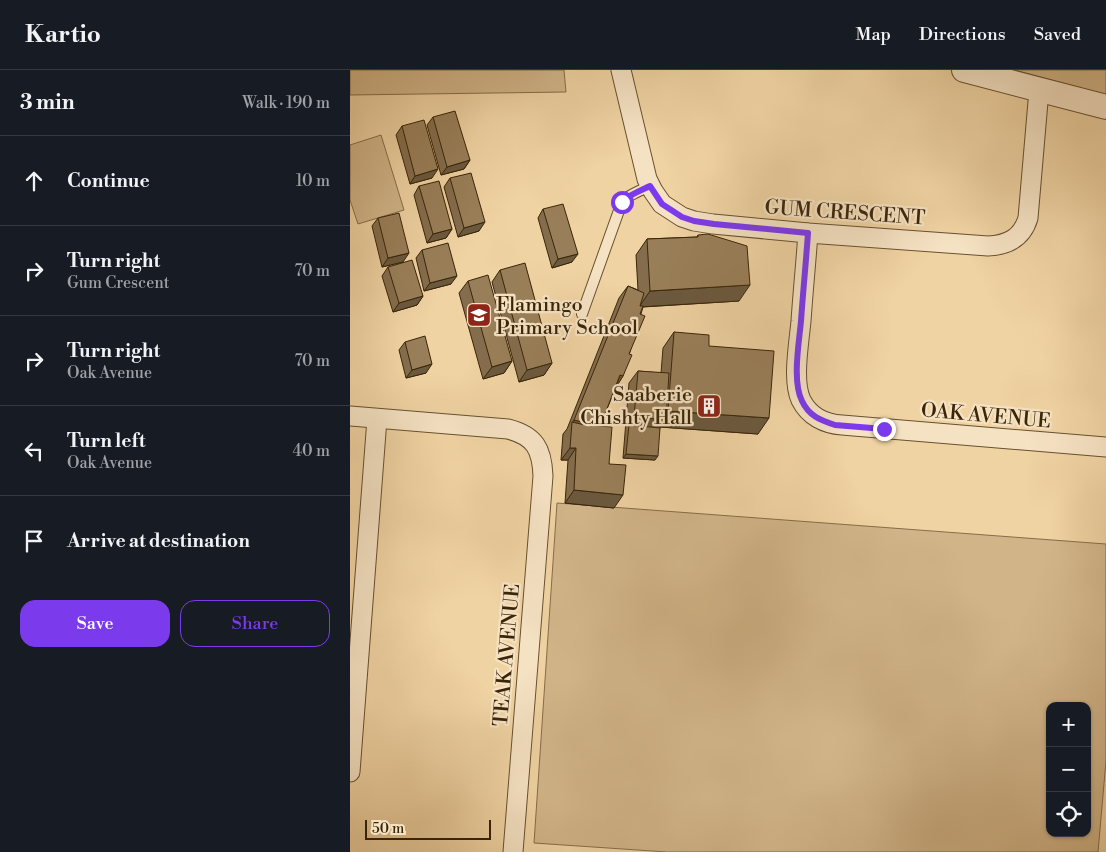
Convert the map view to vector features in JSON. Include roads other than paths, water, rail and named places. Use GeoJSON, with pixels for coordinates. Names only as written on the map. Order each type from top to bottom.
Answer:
{"type":"FeatureCollection","features":[{"type":"Feature","properties":{"kind":"street","name":"GUM CRESCENT"},"geometry":{"type":"LineString","coordinates":[[621,70],[647,180],[662,204],[682,217],[714,224],[808,233],[988,246],[998,246],[1015,238],[1022,233],[1028,218],[1039,90]]}},
{"type":"Feature","properties":{"kind":"street"},"geometry":{"type":"LineString","coordinates":[[964,70],[1106,107]]}},
{"type":"Feature","properties":{"kind":"street","name":"OAK AVENUE"},"geometry":{"type":"LineString","coordinates":[[808,233],[797,383],[801,400],[813,416],[842,426],[1106,447]]}},
{"type":"Feature","properties":{"kind":"street"},"geometry":{"type":"LineString","coordinates":[[350,416],[377,419],[350,772]]}},
{"type":"Feature","properties":{"kind":"street","name":"TEAK AVENUE"},"geometry":{"type":"LineString","coordinates":[[377,419],[508,429],[519,432],[532,440],[543,462],[513,852]]}},
{"type":"Feature","properties":{"kind":"lane"},"geometry":{"type":"LineString","coordinates":[[582,314],[622,202],[626,197],[650,186]]}},
{"type":"Feature","properties":{"kind":"place","name":"Flamingo Primary School"},"geometry":{"type":"Point","coordinates":[479,315]}},
{"type":"Feature","properties":{"kind":"place","name":"Saaberie Chishty Hall"},"geometry":{"type":"Point","coordinates":[709,406]}}]}
